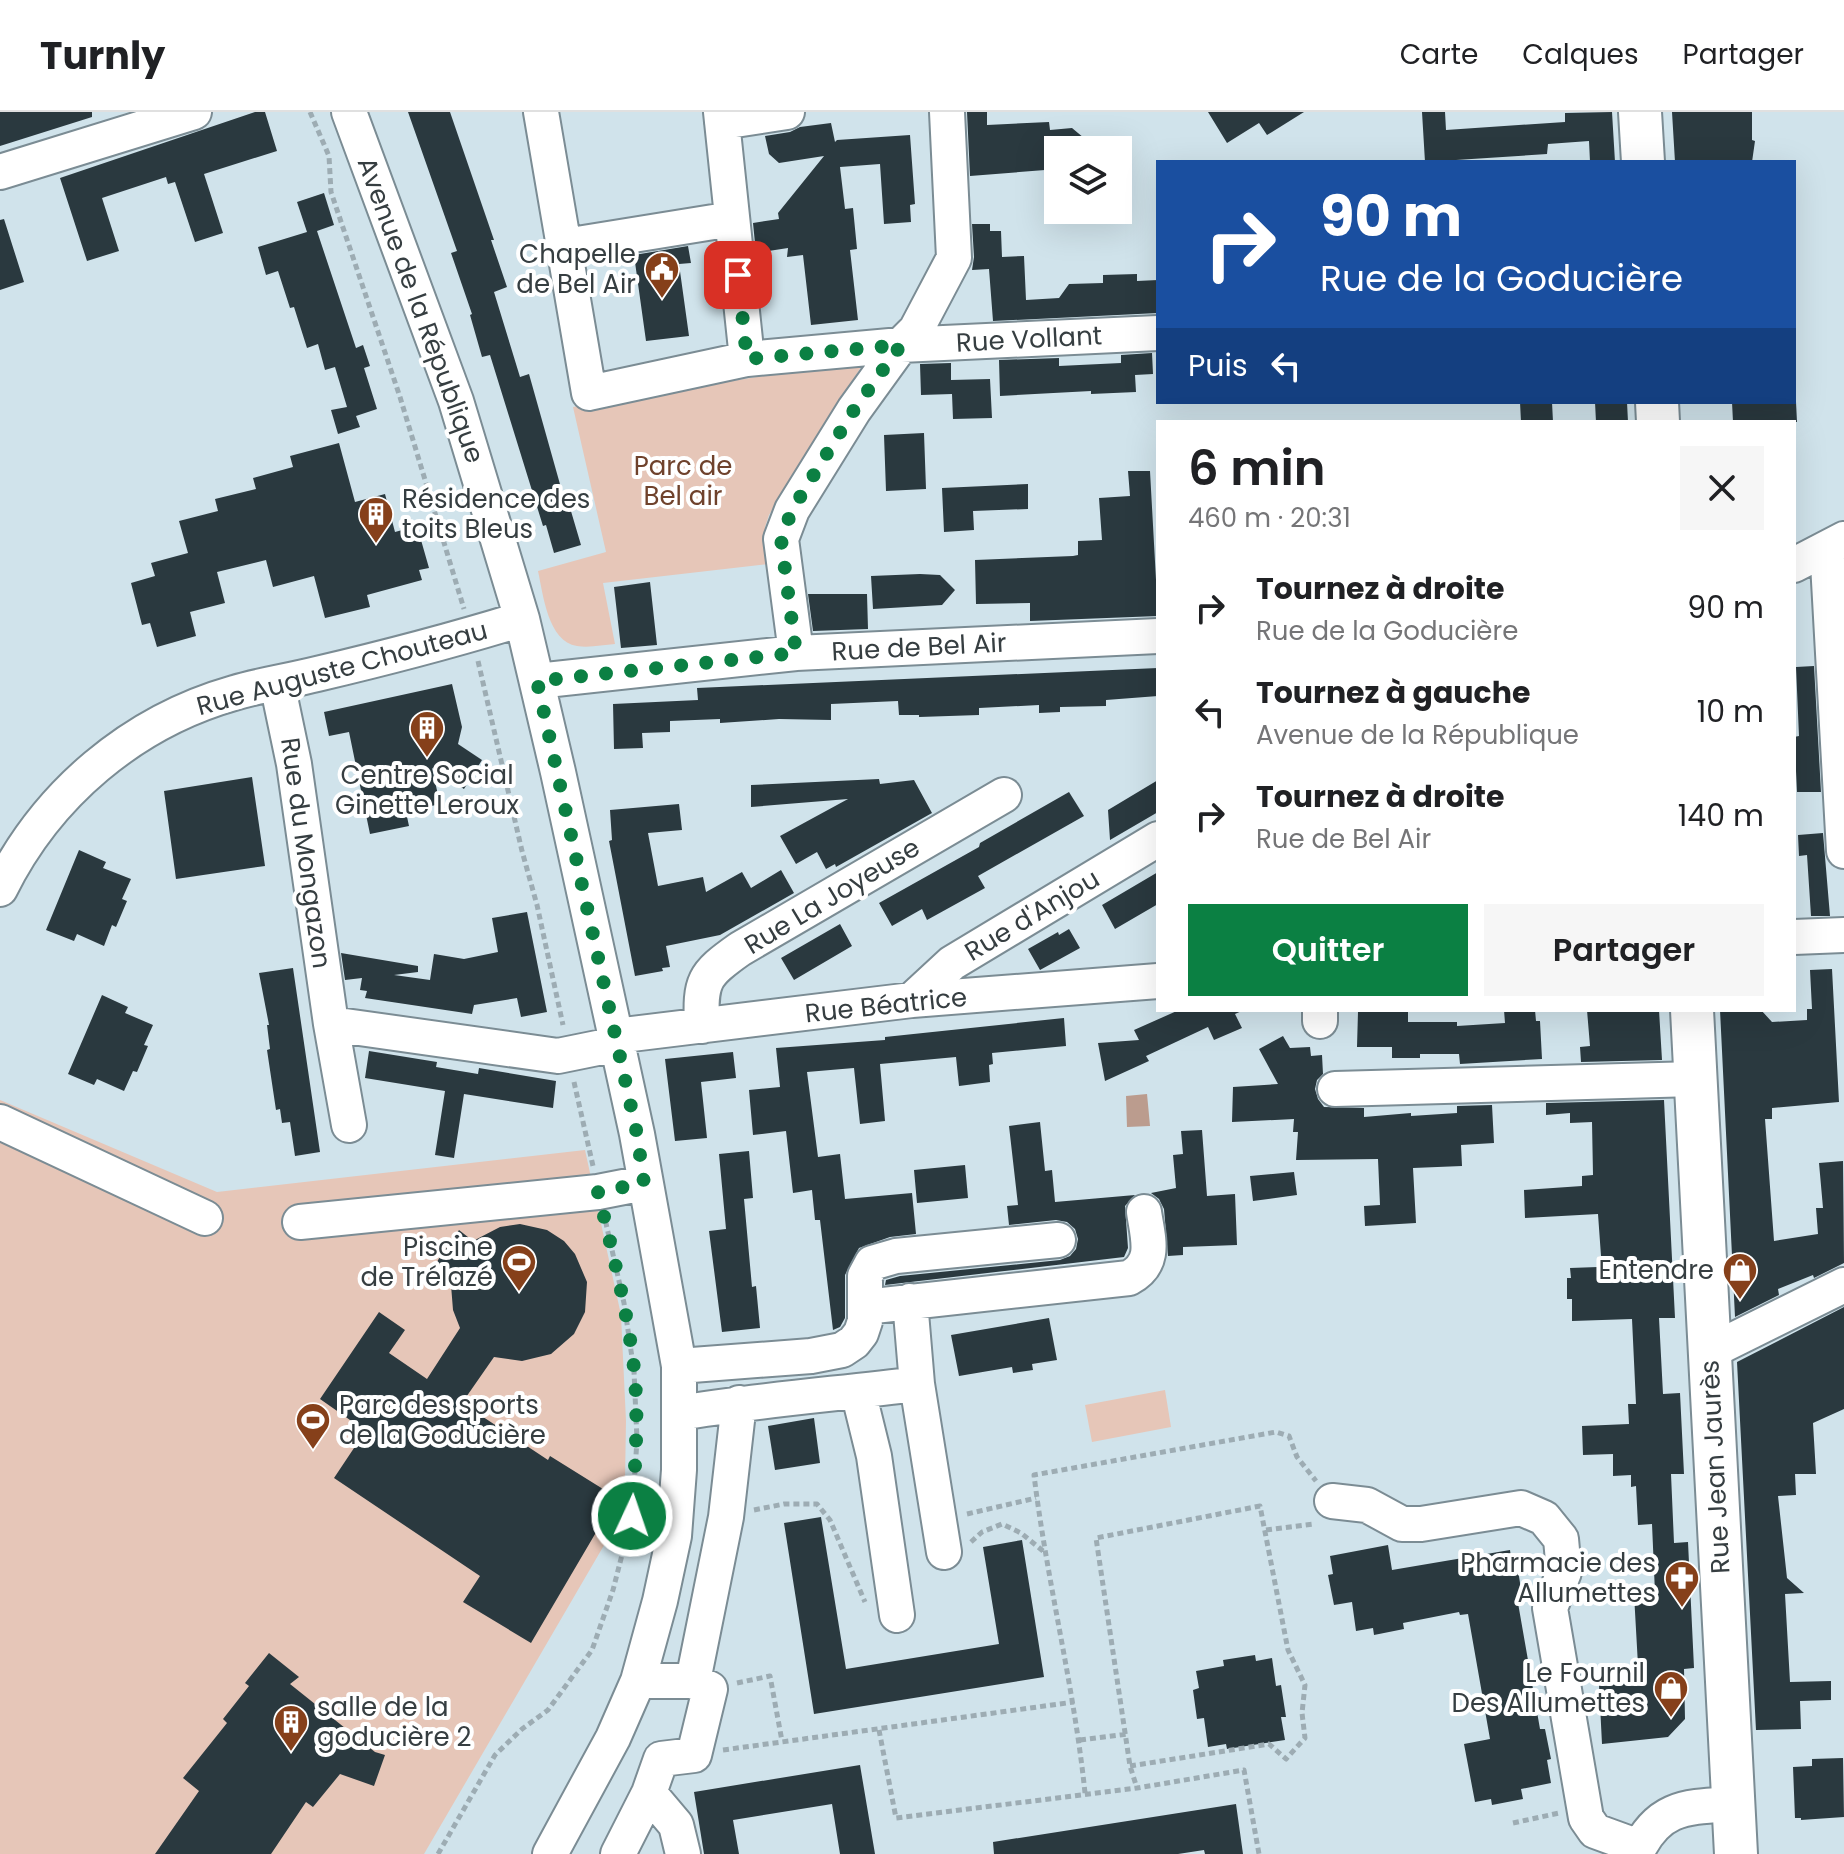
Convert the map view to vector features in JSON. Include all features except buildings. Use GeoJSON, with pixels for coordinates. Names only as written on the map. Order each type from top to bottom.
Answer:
{"type":"FeatureCollection","features":[{"type":"Feature","properties":{"kind":"main road"},"geometry":{"type":"LineString","coordinates":[[1640,112],[1643,160]]}},
{"type":"Feature","properties":{"kind":"main road","name":"Rue Jean Jaurès"},"geometry":{"type":"LineString","coordinates":[[1692,1012],[1736,1854]]}},
{"type":"Feature","properties":{"kind":"street"},"geometry":{"type":"LineString","coordinates":[[0,172],[194,112]]}},
{"type":"Feature","properties":{"kind":"street","name":"Avenue de la République"},"geometry":{"type":"LineString","coordinates":[[349,112],[456,401],[522,619],[637,1134],[679,1366],[679,1470],[674,1536],[660,1601],[638,1681],[613,1738],[550,1854]]}},
{"type":"Feature","properties":{"kind":"street"},"geometry":{"type":"LineString","coordinates":[[541,112],[565,246],[732,219]]}},
{"type":"Feature","properties":{"kind":"street"},"geometry":{"type":"LineString","coordinates":[[747,359],[721,117],[787,112]]}},
{"type":"Feature","properties":{"kind":"street"},"geometry":{"type":"LineString","coordinates":[[796,653],[781,539],[792,510],[854,410],[901,345],[916,330],[954,258],[947,112]]}},
{"type":"Feature","properties":{"kind":"street","name":"Rue Vollant"},"geometry":{"type":"LineString","coordinates":[[565,246],[589,393],[747,359],[901,345],[1156,333]]}},
{"type":"Feature","properties":{"kind":"street"},"geometry":{"type":"LineString","coordinates":[[1820,552],[1828,563],[1844,851]]}},
{"type":"Feature","properties":{"kind":"street","name":"Rue Auguste Chouteau"},"geometry":{"type":"LineString","coordinates":[[0,889],[15,859],[52,808],[99,763],[142,731],[187,709],[234,693],[522,619]]}},
{"type":"Feature","properties":{"kind":"street","name":"Rue de Bel Air"},"geometry":{"type":"LineString","coordinates":[[537,681],[796,653],[1156,636]]}},
{"type":"Feature","properties":{"kind":"street","name":"Rue du Mongazon"},"geometry":{"type":"LineString","coordinates":[[277,683],[294,764],[331,1024],[349,1125]]}},
{"type":"Feature","properties":{"kind":"street","name":"Rue La Joyeuse"},"geometry":{"type":"LineString","coordinates":[[702,1026],[702,988],[712,969],[740,949],[1004,795]]}},
{"type":"Feature","properties":{"kind":"street","name":"Rue d'Anjou"},"geometry":{"type":"LineString","coordinates":[[912,1000],[952,963],[1156,840]]}},
{"type":"Feature","properties":{"kind":"street"},"geometry":{"type":"LineString","coordinates":[[1796,937],[1844,935]]}},
{"type":"Feature","properties":{"kind":"street","name":"Rue Béatrice"},"geometry":{"type":"LineString","coordinates":[[616,1040],[912,1000],[1156,981]]}},
{"type":"Feature","properties":{"kind":"street"},"geometry":{"type":"LineString","coordinates":[[331,1024],[558,1056],[616,1040]]}},
{"type":"Feature","properties":{"kind":"street"},"geometry":{"type":"LineString","coordinates":[[1335,1089],[1695,1079]]}},
{"type":"Feature","properties":{"kind":"street"},"geometry":{"type":"LineString","coordinates":[[0,1122],[205,1218]]}},
{"type":"Feature","properties":{"kind":"street"},"geometry":{"type":"LineString","coordinates":[[300,1222],[598,1192],[644,1183]]}},
{"type":"Feature","properties":{"kind":"street"},"geometry":{"type":"LineString","coordinates":[[865,1307],[1129,1278],[1140,1272],[1147,1262],[1149,1247],[1144,1212]]}},
{"type":"Feature","properties":{"kind":"street"},"geometry":{"type":"LineString","coordinates":[[679,1366],[811,1356],[842,1350],[861,1333],[865,1276],[872,1263],[896,1256],[1058,1240]]}},
{"type":"Feature","properties":{"kind":"street"},"geometry":{"type":"LineString","coordinates":[[1709,1352],[1844,1285]]}},
{"type":"Feature","properties":{"kind":"street"},"geometry":{"type":"LineString","coordinates":[[910,1301],[917,1384],[942,1536]]}},
{"type":"Feature","properties":{"kind":"street"},"geometry":{"type":"LineString","coordinates":[[679,1413],[739,1403],[917,1384]]}},
{"type":"Feature","properties":{"kind":"street"},"geometry":{"type":"LineString","coordinates":[[858,1391],[874,1456],[897,1615]]}},
{"type":"Feature","properties":{"kind":"street"},"geometry":{"type":"LineString","coordinates":[[618,1854],[649,1793],[661,1759],[694,1755],[739,1403]]}},
{"type":"Feature","properties":{"kind":"street"},"geometry":{"type":"LineString","coordinates":[[1332,1501],[1367,1505],[1402,1524],[1421,1524],[1521,1508],[1544,1518],[1561,1539],[1564,1572],[1550,1608],[1586,1818],[1595,1831],[1638,1851],[1654,1824],[1671,1812],[1690,1807],[1733,1804]]}},
{"type":"Feature","properties":{"kind":"street"},"geometry":{"type":"LineString","coordinates":[[638,1681],[701,1685]]}},
{"type":"Feature","properties":{"kind":"street"},"geometry":{"type":"LineString","coordinates":[[649,1793],[676,1825],[683,1854]]}},
{"type":"Feature","properties":{"kind":"path"},"geometry":{"type":"LineString","coordinates":[[310,112],[329,156],[331,192],[400,397],[472,633],[562,1015],[567,1055],[624,1303],[634,1371],[637,1440],[632,1516],[613,1590],[592,1650],[548,1710],[495,1755],[438,1854]]}},
{"type":"Feature","properties":{"kind":"path"},"geometry":{"type":"LineString","coordinates":[[1085,1793],[1074,1702],[1044,1551],[1034,1475],[1276,1432],[1289,1436],[1297,1457],[1332,1501],[1323,1523],[1266,1530]]}},
{"type":"Feature","properties":{"kind":"path"},"geometry":{"type":"LineString","coordinates":[[942,1536],[1036,1498]]}},
{"type":"Feature","properties":{"kind":"path"},"geometry":{"type":"LineString","coordinates":[[726,1517],[784,1504],[817,1504],[837,1534],[863,1601],[897,1615]]}},
{"type":"Feature","properties":{"kind":"path"},"geometry":{"type":"LineString","coordinates":[[1130,1766],[1269,1744],[1286,1759],[1305,1738],[1302,1713],[1305,1685],[1288,1650],[1260,1506],[1096,1538],[1130,1766],[1137,1788]]}},
{"type":"Feature","properties":{"kind":"path"},"geometry":{"type":"LineString","coordinates":[[942,1536],[963,1549],[982,1532],[1002,1524],[1021,1533],[1044,1551]]}},
{"type":"Feature","properties":{"kind":"path"},"geometry":{"type":"LineString","coordinates":[[701,1685],[770,1676],[782,1741]]}},
{"type":"Feature","properties":{"kind":"path"},"geometry":{"type":"LineString","coordinates":[[694,1755],[1074,1702]]}},
{"type":"Feature","properties":{"kind":"path"},"geometry":{"type":"LineString","coordinates":[[879,1730],[896,1818],[1137,1788],[1244,1770],[1259,1854]]}},
{"type":"Feature","properties":{"kind":"path"},"geometry":{"type":"LineString","coordinates":[[1080,1740],[1127,1734]]}},
{"type":"Feature","properties":{"kind":"path"},"geometry":{"type":"LineString","coordinates":[[1513,1823],[1584,1807]]}},
{"type":"Feature","properties":{"kind":"green space","name":"Parc de Bel air"},"geometry":{"type":"Polygon","coordinates":[[[866,359],[769,515],[765,527],[769,564],[603,583],[615,644],[577,646],[559,636],[548,616],[538,571],[606,552],[573,407],[866,359]]]}},
{"type":"Feature","properties":{"kind":"green space","name":"Parc des sports de la Goducière"},"geometry":{"type":"Polygon","coordinates":[[[0,1100],[217,1192],[585,1150],[621,1315],[626,1421],[625,1481],[610,1535],[424,1854],[0,1854],[0,1100]]]}},
{"type":"Feature","properties":{"kind":"green space"},"geometry":{"type":"Polygon","coordinates":[[[1165,1390],[1171,1427],[1092,1442],[1085,1405],[1165,1390]]]}},
{"type":"Feature","properties":{"kind":"shaded area"},"geometry":{"type":"Polygon","coordinates":[[[1147,1094],[1150,1126],[1127,1127],[1126,1096],[1147,1094]]]}},
{"type":"Feature","properties":{"kind":"place","name":"Chapelle de Bel Air"},"geometry":{"type":"Point","coordinates":[662,300]}},
{"type":"Feature","properties":{"kind":"place","name":"Résidence des toits Bleus"},"geometry":{"type":"Point","coordinates":[376,545]}},
{"type":"Feature","properties":{"kind":"place","name":"Centre Social Ginette Leroux"},"geometry":{"type":"Point","coordinates":[427,759]}},
{"type":"Feature","properties":{"kind":"place","name":"Piscine de Trélazé"},"geometry":{"type":"Point","coordinates":[519,1293]}},
{"type":"Feature","properties":{"kind":"place","name":"Entendre"},"geometry":{"type":"Point","coordinates":[1740,1301]}},
{"type":"Feature","properties":{"kind":"place","name":"Parc des sports de la Goducière"},"geometry":{"type":"Point","coordinates":[313,1451]}},
{"type":"Feature","properties":{"kind":"place","name":"Pharmacie des Allumettes"},"geometry":{"type":"Point","coordinates":[1682,1609]}},
{"type":"Feature","properties":{"kind":"place","name":"Le Fournil Des Allumettes"},"geometry":{"type":"Point","coordinates":[1671,1719]}},
{"type":"Feature","properties":{"kind":"place","name":"salle de la goducière 2"},"geometry":{"type":"Point","coordinates":[291,1753]}},
{"type":"Feature","properties":{"kind":"route"},"geometry":{"type":"LineString","coordinates":[[632,1516],[637,1440],[634,1371],[624,1303],[598,1192],[644,1183],[637,1134],[537,681],[796,653],[781,539],[792,510],[854,410],[901,345],[747,359],[738,275]]}}]}
